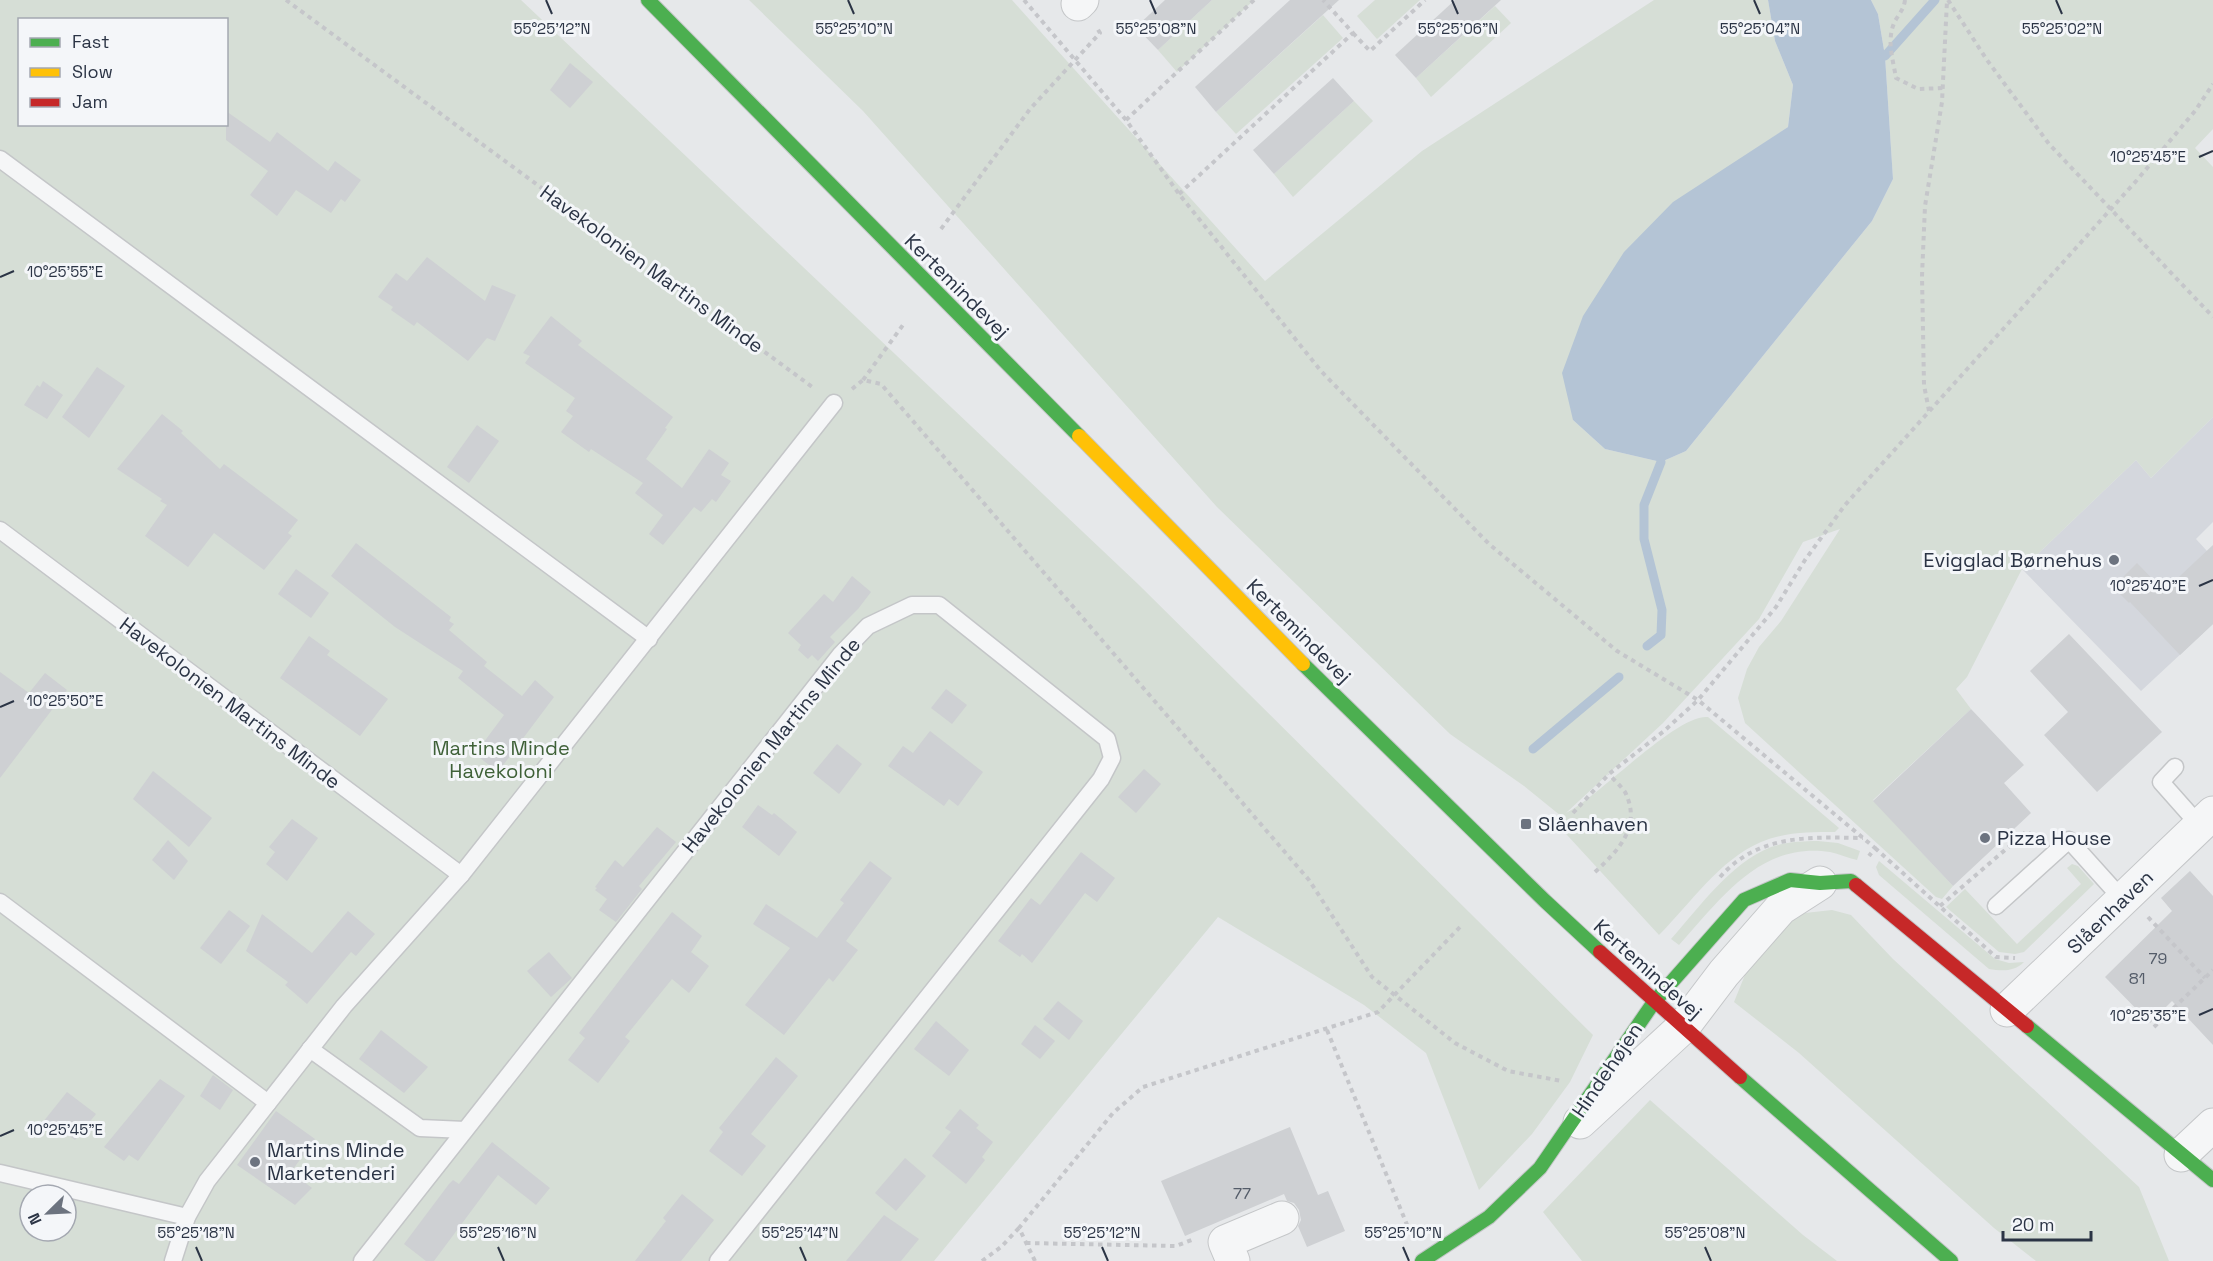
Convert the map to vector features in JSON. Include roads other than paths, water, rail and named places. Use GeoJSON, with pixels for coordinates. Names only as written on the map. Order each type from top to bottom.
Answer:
{"type":"FeatureCollection","features":[{"type":"Feature","properties":{"kind":"main road","name":"Kertemindevej"},"geometry":{"type":"LineString","coordinates":[[648,0],[1307,668],[1545,901],[1654,1002],[1951,1261]]}},
{"type":"Feature","properties":{"kind":"main road"},"geometry":{"type":"LineString","coordinates":[[1654,1002],[1744,900],[1790,880],[1835,882],[2007,1010],[2213,1180]]}},
{"type":"Feature","properties":{"kind":"main road","name":"Hindehøjen"},"geometry":{"type":"LineString","coordinates":[[1422,1261],[1489,1217],[1540,1168],[1654,1002]]}},
{"type":"Feature","properties":{"kind":"street","name":"Slåenhaven"},"geometry":{"type":"LineString","coordinates":[[2007,1010],[2206,820]]}},
{"type":"Feature","properties":{"kind":"street"},"geometry":{"type":"LineString","coordinates":[[1683,1027],[1724,973],[1781,908],[1835,882]]}},
{"type":"Feature","properties":{"kind":"street","name":"Hindehøjen"},"geometry":{"type":"LineString","coordinates":[[1561,1139],[1683,1027]]}},
{"type":"Feature","properties":{"kind":"street"},"geometry":{"type":"LineString","coordinates":[[2181,1155],[2213,1125]]}},
{"type":"Feature","properties":{"kind":"street"},"geometry":{"type":"LineString","coordinates":[[1229,1252],[1282,1218]]}},
{"type":"Feature","properties":{"kind":"lane"},"geometry":{"type":"LineString","coordinates":[[0,159],[649,639]]}},
{"type":"Feature","properties":{"kind":"lane"},"geometry":{"type":"LineString","coordinates":[[173,1261],[187,1217],[207,1181],[344,1006],[461,875],[834,403]]}},
{"type":"Feature","properties":{"kind":"lane","name":"Havekolonien Martins Minde"},"geometry":{"type":"LineString","coordinates":[[0,530],[461,875]]}},
{"type":"Feature","properties":{"kind":"lane","name":"Havekolonien Martins Minde"},"geometry":{"type":"LineString","coordinates":[[362,1261],[840,654],[868,626],[912,605],[939,605],[1107,739],[1112,758],[1101,779],[718,1261]]}},
{"type":"Feature","properties":{"kind":"lane"},"geometry":{"type":"LineString","coordinates":[[2175,767],[2160,782],[2206,820]]}},
{"type":"Feature","properties":{"kind":"lane"},"geometry":{"type":"LineString","coordinates":[[1996,906],[2069,840],[2125,897]]}},
{"type":"Feature","properties":{"kind":"lane"},"geometry":{"type":"LineString","coordinates":[[0,902],[268,1103]]}},
{"type":"Feature","properties":{"kind":"lane"},"geometry":{"type":"LineString","coordinates":[[310,1049],[420,1128],[465,1130]]}},
{"type":"Feature","properties":{"kind":"lane"},"geometry":{"type":"LineString","coordinates":[[0,1173],[187,1217]]}},
{"type":"Feature","properties":{"kind":"water"},"geometry":{"type":"Polygon","coordinates":[[[1768,0],[1871,0],[1878,14],[1885,56],[1893,179],[1872,221],[1686,451],[1661,462],[1605,449],[1573,420],[1562,373],[1583,316],[1624,252],[1673,202],[1788,127],[1793,85],[1775,41],[1768,0]]]}},
{"type":"Feature","properties":{"kind":"waterway"},"geometry":{"type":"LineString","coordinates":[[1885,56],[1935,0]]}},
{"type":"Feature","properties":{"kind":"waterway"},"geometry":{"type":"LineString","coordinates":[[1647,646],[1661,635],[1662,610],[1644,539],[1644,505],[1661,462]]}},
{"type":"Feature","properties":{"kind":"waterway"},"geometry":{"type":"LineString","coordinates":[[1533,749],[1619,677]]}},
{"type":"Feature","properties":{"kind":"place","name":"Evigglad Børnehus"},"geometry":{"type":"Point","coordinates":[2114,560]}},
{"type":"Feature","properties":{"kind":"place","name":"Slåenhaven"},"geometry":{"type":"Point","coordinates":[1526,824]}},
{"type":"Feature","properties":{"kind":"place","name":"Pizza House"},"geometry":{"type":"Point","coordinates":[1985,838]}},
{"type":"Feature","properties":{"kind":"place","name":"Martins Minde Marketenderi"},"geometry":{"type":"Point","coordinates":[255,1162]}},
{"type":"Feature","properties":{"kind":"park label","name":"Martins Minde Havekoloni"},"geometry":{"type":"Point","coordinates":[501,760]}}]}
